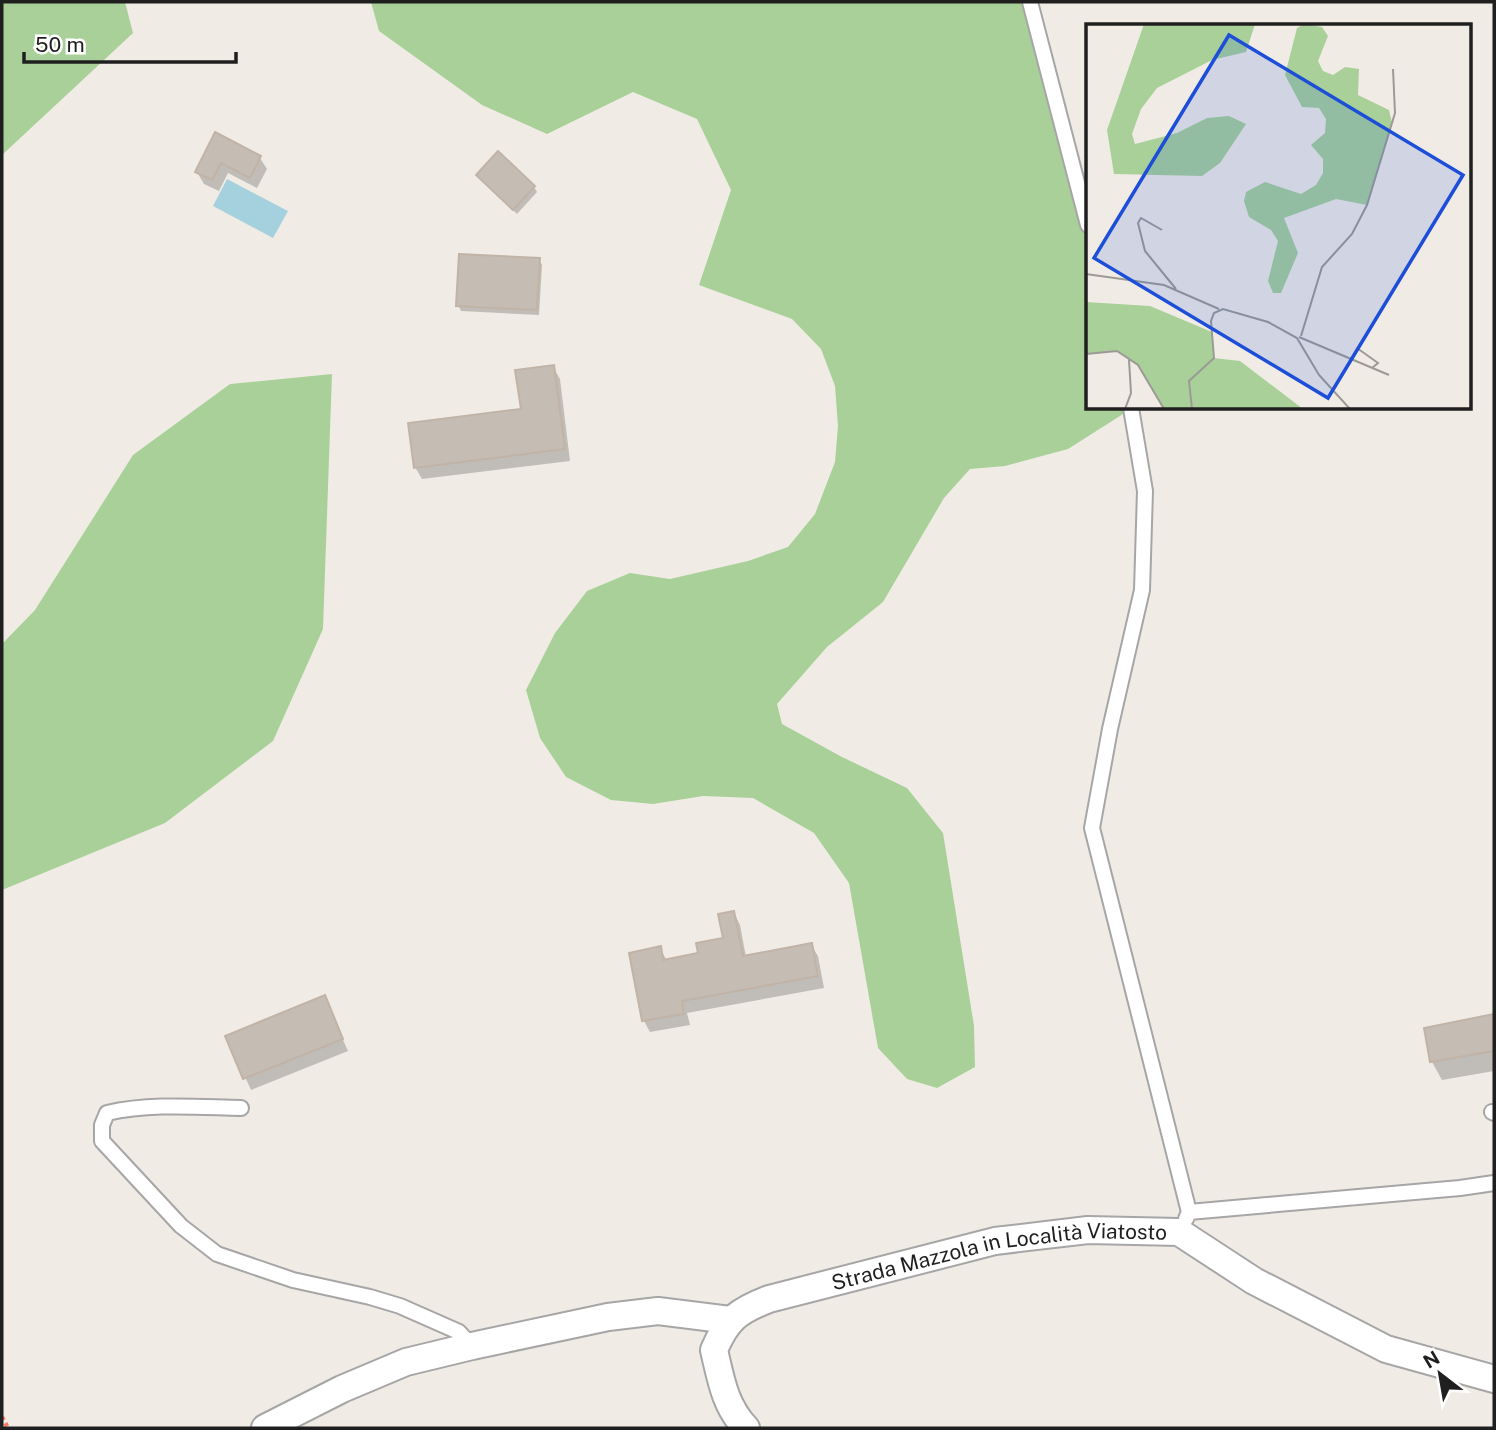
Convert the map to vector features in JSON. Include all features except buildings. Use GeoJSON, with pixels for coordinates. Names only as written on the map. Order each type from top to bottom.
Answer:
{"type":"FeatureCollection","features":[{"type":"Feature","properties":{"kind":"street","name":"Strada Mazzola in Località Viatosto"},"geometry":{"type":"LineString","coordinates":[[730,1320],[747,1307],[769,1299],[995,1241],[1184,1222],[1254,1281],[1386,1349],[1494,1379]]}},
{"type":"Feature","properties":{"kind":"street"},"geometry":{"type":"LineString","coordinates":[[265,1428],[342,1389],[406,1362],[608,1317],[659,1311],[730,1320],[714,1350],[725,1398],[736,1418],[746,1428]]}},
{"type":"Feature","properties":{"kind":"lane"},"geometry":{"type":"LineString","coordinates":[[1030,2],[1086,217]]}},
{"type":"Feature","properties":{"kind":"lane"},"geometry":{"type":"LineString","coordinates":[[1131,410],[1144,491],[1142,590],[1110,729],[1092,828],[1184,1222],[1494,1182]]}},
{"type":"Feature","properties":{"kind":"lane"},"geometry":{"type":"LineString","coordinates":[[241,1108],[157,1106],[107,1112],[102,1125],[102,1141],[181,1226],[217,1254],[293,1280],[400,1306],[460,1332],[472,1346]]}},
{"type":"Feature","properties":{"kind":"path"},"geometry":{"type":"LineString","coordinates":[[2,1417],[8,1428]]}},
{"type":"Feature","properties":{"kind":"green space"},"geometry":{"type":"Polygon","coordinates":[[[2,2],[125,2],[133,33],[2,155],[2,2]]]}},
{"type":"Feature","properties":{"kind":"green space"},"geometry":{"type":"Polygon","coordinates":[[[371,2],[1030,2],[1086,217],[1086,410],[1129,410],[1068,449],[1005,466],[970,469],[944,498],[883,602],[827,647],[777,704],[782,724],[907,788],[943,833],[974,1026],[975,1067],[937,1088],[907,1079],[878,1048],[849,883],[814,833],[753,798],[703,796],[653,804],[611,800],[566,777],[540,738],[526,690],[555,633],[587,591],[630,573],[670,579],[748,561],[788,547],[815,514],[835,462],[838,426],[835,386],[821,349],[792,319],[699,285],[731,190],[697,119],[633,92],[547,134],[482,105],[379,31],[371,2]]]}},
{"type":"Feature","properties":{"kind":"green space"},"geometry":{"type":"Polygon","coordinates":[[[332,374],[323,629],[273,741],[165,823],[2,890],[2,644],[35,610],[133,455],[230,384],[332,374]]]}},
{"type":"Feature","properties":{"kind":"water"},"geometry":{"type":"Polygon","coordinates":[[[227,179],[288,211],[273,238],[213,206],[227,179]]]}}]}
